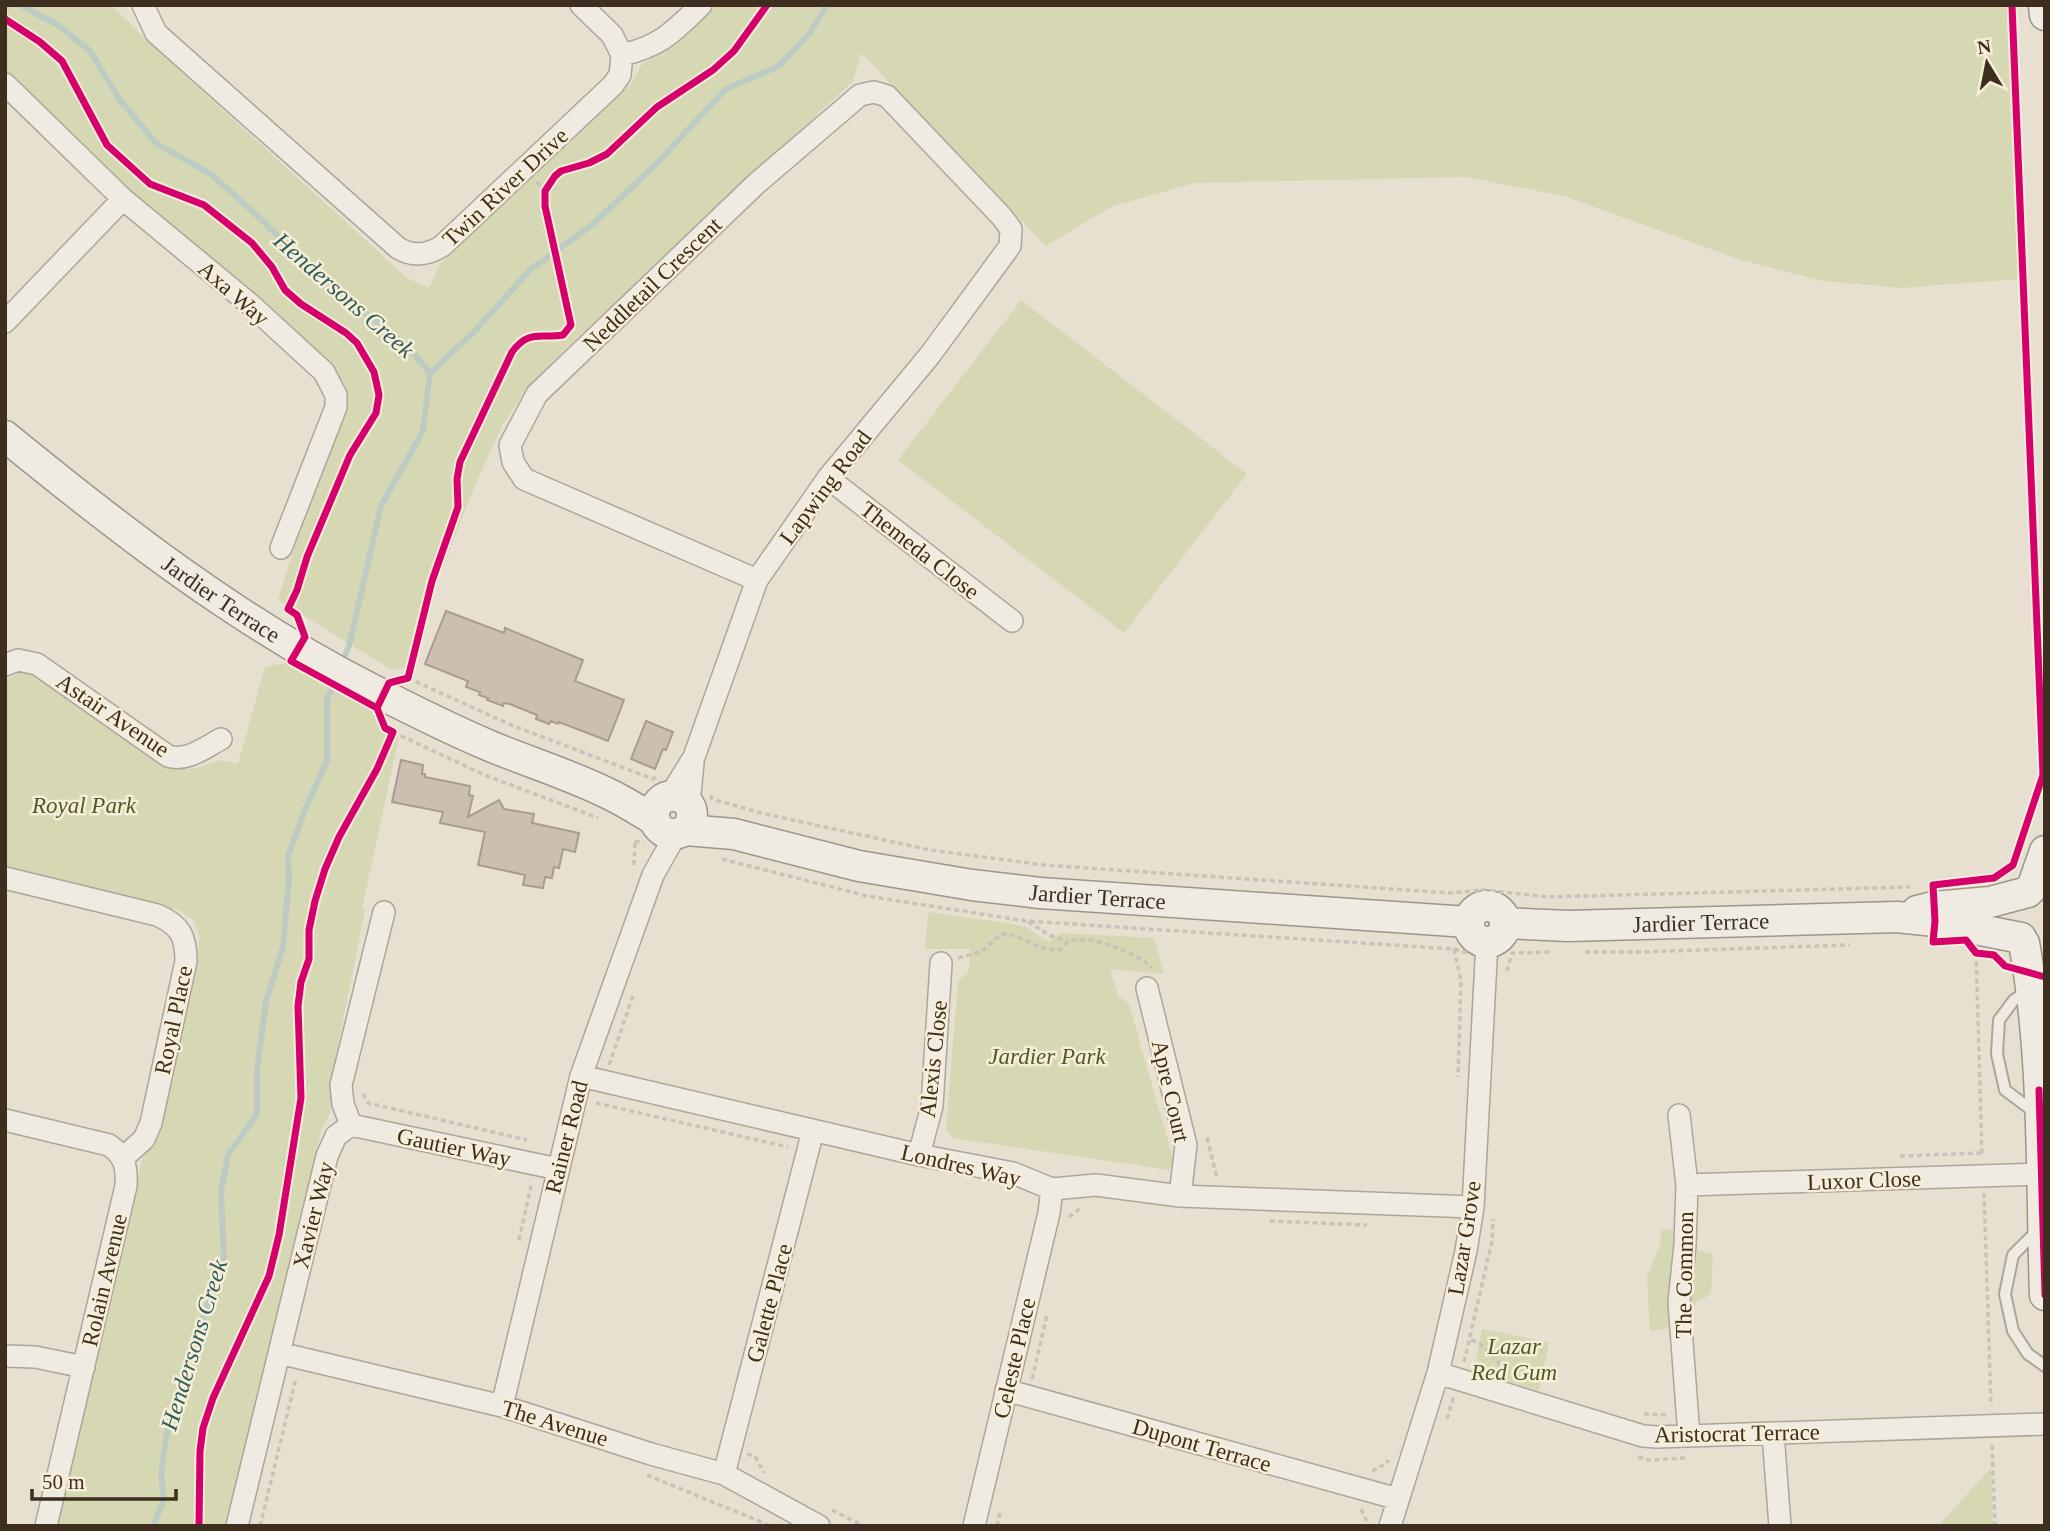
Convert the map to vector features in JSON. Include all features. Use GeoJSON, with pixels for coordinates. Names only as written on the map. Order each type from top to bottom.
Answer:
{"type":"FeatureCollection","features":[{"type":"Feature","properties":{"kind":"street","name":"Twin River Drive"},"geometry":{"type":"LineString","coordinates":[[143,5],[156,33],[398,248],[419,254],[442,246],[613,85],[620,75],[622,55]]}},
{"type":"Feature","properties":{"kind":"street"},"geometry":{"type":"LineString","coordinates":[[581,5],[612,35],[622,55],[653,46],[701,5]]}},
{"type":"Feature","properties":{"kind":"street"},"geometry":{"type":"LineString","coordinates":[[2044,5],[2045,15]]}},
{"type":"Feature","properties":{"kind":"street","name":"Axa Way"},"geometry":{"type":"LineString","coordinates":[[5,84],[123,199],[251,306],[324,372],[332,385],[337,407],[281,548]]}},
{"type":"Feature","properties":{"kind":"street","name":"Neddletail Crescent"},"geometry":{"type":"LineString","coordinates":[[757,580],[524,478],[513,462],[510,445],[537,394],[756,184],[860,95],[874,92],[887,96],[1002,217],[1011,229],[1010,246]]}},
{"type":"Feature","properties":{"kind":"street"},"geometry":{"type":"LineString","coordinates":[[5,322],[123,199]]}},
{"type":"Feature","properties":{"kind":"street","name":"Lapwing Road"},"geometry":{"type":"LineString","coordinates":[[672,811],[757,580],[828,478],[930,355],[1010,246]]}},
{"type":"Feature","properties":{"kind":"street","name":"Jardier Terrace"},"geometry":{"type":"LineString","coordinates":[[5,436],[95,510],[221,601],[376,692],[488,745],[610,808],[672,811],[734,834],[859,866],[971,885],[1040,893],[1388,918],[1487,929],[1897,917],[1935,921],[2030,946]]}},
{"type":"Feature","properties":{"kind":"street","name":"Themeda Close"},"geometry":{"type":"LineString","coordinates":[[828,478],[1012,621]]}},
{"type":"Feature","properties":{"kind":"street","name":"Astair Avenue"},"geometry":{"type":"LineString","coordinates":[[5,665],[18,660],[37,664],[168,756],[190,756],[221,739]]}},
{"type":"Feature","properties":{"kind":"street","name":"Rainer Road"},"geometry":{"type":"LineString","coordinates":[[502,1406],[558,1169],[591,1079],[644,871],[672,811]]}},
{"type":"Feature","properties":{"kind":"street"},"geometry":{"type":"LineString","coordinates":[[2045,852],[2035,887],[2021,902],[2017,914],[2017,926],[2030,946],[2039,1103],[2045,1294]]}},
{"type":"Feature","properties":{"kind":"street","name":"Royal Place"},"geometry":{"type":"LineString","coordinates":[[5,878],[157,915],[169,920],[183,934],[186,961],[151,1123],[144,1139],[124,1158]]}},
{"type":"Feature","properties":{"kind":"street","name":"Jardier Terrace"},"geometry":{"type":"LineString","coordinates":[[1897,917],[1933,896],[1990,902],[2035,887]]}},
{"type":"Feature","properties":{"kind":"street"},"geometry":{"type":"LineString","coordinates":[[351,1125],[343,1104],[341,1084],[384,912]]}},
{"type":"Feature","properties":{"kind":"street","name":"Lazar Grove"},"geometry":{"type":"LineString","coordinates":[[1390,1526],[1438,1373],[1466,1251],[1473,1207],[1487,929]]}},
{"type":"Feature","properties":{"kind":"street","name":"Alexis Close"},"geometry":{"type":"LineString","coordinates":[[919,1155],[932,1106],[941,963]]}},
{"type":"Feature","properties":{"kind":"street","name":"Apre Court"},"geometry":{"type":"LineString","coordinates":[[1147,988],[1186,1145],[1180,1196]]}},
{"type":"Feature","properties":{"kind":"street"},"geometry":{"type":"LineString","coordinates":[[2039,1103],[2045,1060]]}},
{"type":"Feature","properties":{"kind":"street","name":"Londres Way"},"geometry":{"type":"LineString","coordinates":[[591,1079],[919,1155],[1013,1173],[1052,1189],[1096,1185],[1180,1196],[1473,1207]]}},
{"type":"Feature","properties":{"kind":"street","name":"The Common"},"geometry":{"type":"LineString","coordinates":[[1679,1115],[1687,1185],[1685,1245],[1679,1301],[1689,1436]]}},
{"type":"Feature","properties":{"kind":"street"},"geometry":{"type":"LineString","coordinates":[[5,1120],[108,1145],[124,1158]]}},
{"type":"Feature","properties":{"kind":"street","name":"Gautier Way"},"geometry":{"type":"LineString","coordinates":[[351,1125],[534,1175],[558,1169]]}},
{"type":"Feature","properties":{"kind":"street","name":"Xavier Way"},"geometry":{"type":"LineString","coordinates":[[237,1526],[327,1156],[336,1136],[351,1125]]}},
{"type":"Feature","properties":{"kind":"street","name":"Galette Place"},"geometry":{"type":"LineString","coordinates":[[724,1474],[813,1131]]}},
{"type":"Feature","properties":{"kind":"street","name":"Rolain Avenue"},"geometry":{"type":"LineString","coordinates":[[46,1526],[126,1186],[124,1158]]}},
{"type":"Feature","properties":{"kind":"street","name":"Luxor Close"},"geometry":{"type":"LineString","coordinates":[[1687,1185],[2041,1174]]}},
{"type":"Feature","properties":{"kind":"street","name":"Celeste Place"},"geometry":{"type":"LineString","coordinates":[[974,1526],[1049,1213],[1052,1189]]}},
{"type":"Feature","properties":{"kind":"street","name":"The Avenue"},"geometry":{"type":"LineString","coordinates":[[279,1353],[502,1406],[651,1454],[724,1474],[819,1526]]}},
{"type":"Feature","properties":{"kind":"street"},"geometry":{"type":"LineString","coordinates":[[5,1356],[35,1357],[84,1367]]}},
{"type":"Feature","properties":{"kind":"street","name":"Aristocrat Terrace"},"geometry":{"type":"LineString","coordinates":[[1438,1373],[1643,1436],[2045,1424]]}},
{"type":"Feature","properties":{"kind":"street","name":"Dupont Terrace"},"geometry":{"type":"LineString","coordinates":[[1006,1390],[1398,1499]]}},
{"type":"Feature","properties":{"kind":"street"},"geometry":{"type":"LineString","coordinates":[[1773,1434],[1780,1526]]}},
{"type":"Feature","properties":{"kind":"lane"},"geometry":{"type":"LineString","coordinates":[[2043,1226],[2013,1255],[2005,1294],[2014,1331],[2028,1354],[2045,1366]]}},
{"type":"Feature","properties":{"kind":"path"},"geometry":{"type":"LineString","coordinates":[[544,199],[549,183]]}},
{"type":"Feature","properties":{"kind":"path"},"geometry":{"type":"LineString","coordinates":[[408,678],[411,666]]}},
{"type":"Feature","properties":{"kind":"path"},"geometry":{"type":"LineString","coordinates":[[376,692],[388,683],[408,678],[511,725],[653,779],[658,775],[672,811]]}},
{"type":"Feature","properties":{"kind":"path"},"geometry":{"type":"LineString","coordinates":[[388,744],[389,730],[487,776],[610,808]]}},
{"type":"Feature","properties":{"kind":"path"},"geometry":{"type":"LineString","coordinates":[[644,871],[672,811],[710,793],[712,799],[774,816],[930,850],[1044,865],[1450,893],[1483,890],[1548,897],[1892,890],[1933,896]]}},
{"type":"Feature","properties":{"kind":"path"},"geometry":{"type":"LineString","coordinates":[[1026,921],[1051,936],[1069,941],[1102,943],[1146,961],[1154,976],[1147,988]]}},
{"type":"Feature","properties":{"kind":"path"},"geometry":{"type":"LineString","coordinates":[[941,963],[981,952],[1001,934],[1020,936],[1033,946],[1045,950],[1060,950],[1069,941]]}},
{"type":"Feature","properties":{"kind":"path"},"geometry":{"type":"LineString","coordinates":[[1572,952],[1863,944]]}},
{"type":"Feature","properties":{"kind":"path"},"geometry":{"type":"LineString","coordinates":[[1454,949],[1461,981],[1458,1078]]}},
{"type":"Feature","properties":{"kind":"path"},"geometry":{"type":"LineString","coordinates":[[1985,954],[1973,950],[1992,1426],[1994,1523],[1986,1522]]}},
{"type":"Feature","properties":{"kind":"path"},"geometry":{"type":"LineString","coordinates":[[1506,973],[1512,953],[1558,952]]}},
{"type":"Feature","properties":{"kind":"path"},"geometry":{"type":"LineString","coordinates":[[593,1115],[591,1079],[611,1061],[636,987]]}},
{"type":"Feature","properties":{"kind":"path"},"geometry":{"type":"LineString","coordinates":[[361,1091],[368,1103],[543,1144],[517,1251]]}},
{"type":"Feature","properties":{"kind":"path"},"geometry":{"type":"LineString","coordinates":[[519,1182],[534,1175]]}},
{"type":"Feature","properties":{"kind":"path"},"geometry":{"type":"LineString","coordinates":[[1459,1379],[1492,1241],[1493,1216]]}},
{"type":"Feature","properties":{"kind":"path"},"geometry":{"type":"LineString","coordinates":[[260,1526],[301,1357]]}},
{"type":"Feature","properties":{"kind":"path"},"geometry":{"type":"LineString","coordinates":[[1990,1380],[2004,1379]]}},
{"type":"Feature","properties":{"kind":"path"},"geometry":{"type":"LineString","coordinates":[[1369,1526],[1361,1509],[1366,1491],[1372,1471],[1387,1463],[1391,1452]]}},
{"type":"Feature","properties":{"kind":"path"},"geometry":{"type":"LineString","coordinates":[[637,1471],[771,1526]]}},
{"type":"Feature","properties":{"kind":"green space"},"geometry":{"type":"Polygon","coordinates":[[[5,5],[111,5],[407,278],[429,288],[440,264],[632,83],[642,64],[670,48],[715,5],[2008,5],[2019,279],[1901,288],[1823,281],[1741,260],[1564,196],[1466,177],[1194,183],[1111,207],[1046,246],[861,53],[853,81],[564,350],[529,386],[503,424],[475,485],[404,668],[392,670],[278,600],[305,513],[346,409],[348,396],[345,383],[92,155],[5,71],[5,5]]]}},
{"type":"Feature","properties":{"kind":"green space"},"geometry":{"type":"Polygon","coordinates":[[[1021,300],[1247,474],[1124,633],[898,460],[1021,300]]]}},
{"type":"Feature","properties":{"kind":"green space","name":"Royal Park"},"geometry":{"type":"Polygon","coordinates":[[[289,662],[375,709],[383,730],[399,737],[362,909],[365,910],[331,1080],[331,1111],[321,1131],[227,1526],[57,1526],[143,1156],[159,1135],[200,937],[193,920],[179,910],[5,868],[5,680],[22,672],[33,675],[156,760],[174,767],[189,768],[219,761],[238,764],[265,667],[289,662]]]}},
{"type":"Feature","properties":{"kind":"green space","name":"Jardier Park"},"geometry":{"type":"Polygon","coordinates":[[[928,912],[1026,927],[1049,942],[1061,933],[1154,938],[1164,974],[1110,969],[1118,996],[1129,1004],[1174,1162],[1169,1170],[953,1138],[946,1129],[958,981],[969,971],[970,949],[925,949],[928,912]]]}},
{"type":"Feature","properties":{"kind":"green space"},"geometry":{"type":"Polygon","coordinates":[[[1661,1228],[1685,1234],[1697,1250],[1713,1254],[1711,1294],[1697,1302],[1680,1327],[1650,1331],[1647,1277],[1660,1244],[1661,1228]]]}},
{"type":"Feature","properties":{"kind":"green space","name":"Lazar Red Gum"},"geometry":{"type":"Polygon","coordinates":[[[1482,1329],[1549,1342],[1539,1391],[1484,1374],[1476,1359],[1482,1329]]]}},
{"type":"Feature","properties":{"kind":"green space"},"geometry":{"type":"Polygon","coordinates":[[[1991,1468],[1993,1526],[1938,1526],[1991,1468]]]}},
{"type":"Feature","properties":{"kind":"building"},"geometry":{"type":"Polygon","coordinates":[[[446,611],[504,633],[505,628],[583,660],[575,681],[624,700],[608,741],[559,722],[558,724],[551,721],[549,724],[536,719],[537,715],[510,704],[504,703],[503,706],[487,700],[488,698],[479,695],[480,692],[466,687],[468,681],[425,664],[446,611]]]}},
{"type":"Feature","properties":{"kind":"building"},"geometry":{"type":"Polygon","coordinates":[[[646,721],[673,732],[655,769],[631,759],[646,721]]]}},
{"type":"Feature","properties":{"kind":"building"},"geometry":{"type":"Polygon","coordinates":[[[401,760],[423,765],[422,774],[425,774],[425,777],[470,786],[469,795],[473,796],[468,817],[499,800],[504,809],[534,814],[532,823],[579,833],[575,852],[563,849],[559,868],[554,867],[552,878],[545,877],[543,888],[523,885],[525,875],[478,865],[485,832],[440,823],[443,812],[392,802],[401,760]]]}},
{"type":"Feature","properties":{"kind":"waterway","name":"Hendersons Creek"},"geometry":{"type":"LineString","coordinates":[[20,5],[58,25],[90,51],[120,100],[157,144],[211,174],[262,220],[309,268],[408,347],[430,373],[423,431],[381,506],[349,646],[341,665]]}},
{"type":"Feature","properties":{"kind":"waterway"},"geometry":{"type":"LineString","coordinates":[[430,373],[473,333],[530,270],[593,224],[654,166],[726,89],[779,66],[809,34],[827,5]]}},
{"type":"Feature","properties":{"kind":"waterway","name":"Hendersons Creek"},"geometry":{"type":"LineString","coordinates":[[153,1526],[164,1499],[161,1475],[167,1432],[188,1360],[224,1259],[221,1191],[228,1155],[257,1114],[257,1070],[266,1001],[283,947],[289,879],[288,856],[327,761],[327,700],[336,679]]}},
{"type":"Feature","properties":{"kind":"cycle path"},"geometry":{"type":"LineString","coordinates":[[377,708],[389,683],[408,678],[432,581],[458,507],[457,479],[460,462],[512,352],[524,340],[535,336],[563,335],[571,325],[545,206],[545,191],[561,171],[589,163],[607,154],[657,107],[713,70],[734,51],[767,5]]}},
{"type":"Feature","properties":{"kind":"cycle path"},"geometry":{"type":"LineString","coordinates":[[2012,5],[2043,775],[2013,865],[1994,878],[1933,885],[1933,942],[1966,940],[1976,953],[1994,955],[2005,966],[2045,977]]}},
{"type":"Feature","properties":{"kind":"cycle path"},"geometry":{"type":"LineString","coordinates":[[5,19],[40,42],[62,61],[107,145],[150,184],[204,205],[252,243],[272,267],[285,290],[357,343],[374,372],[379,395],[376,413],[350,455],[288,609],[297,615],[305,637],[291,661],[377,708],[385,728],[393,732],[377,769],[339,837],[315,901],[309,930],[309,959],[301,982],[298,1006],[301,1098],[279,1235],[269,1276],[213,1398],[203,1428],[199,1526]]}},
{"type":"Feature","properties":{"kind":"cycle path"},"geometry":{"type":"LineString","coordinates":[[2039,1090],[2045,1295]]}}]}
